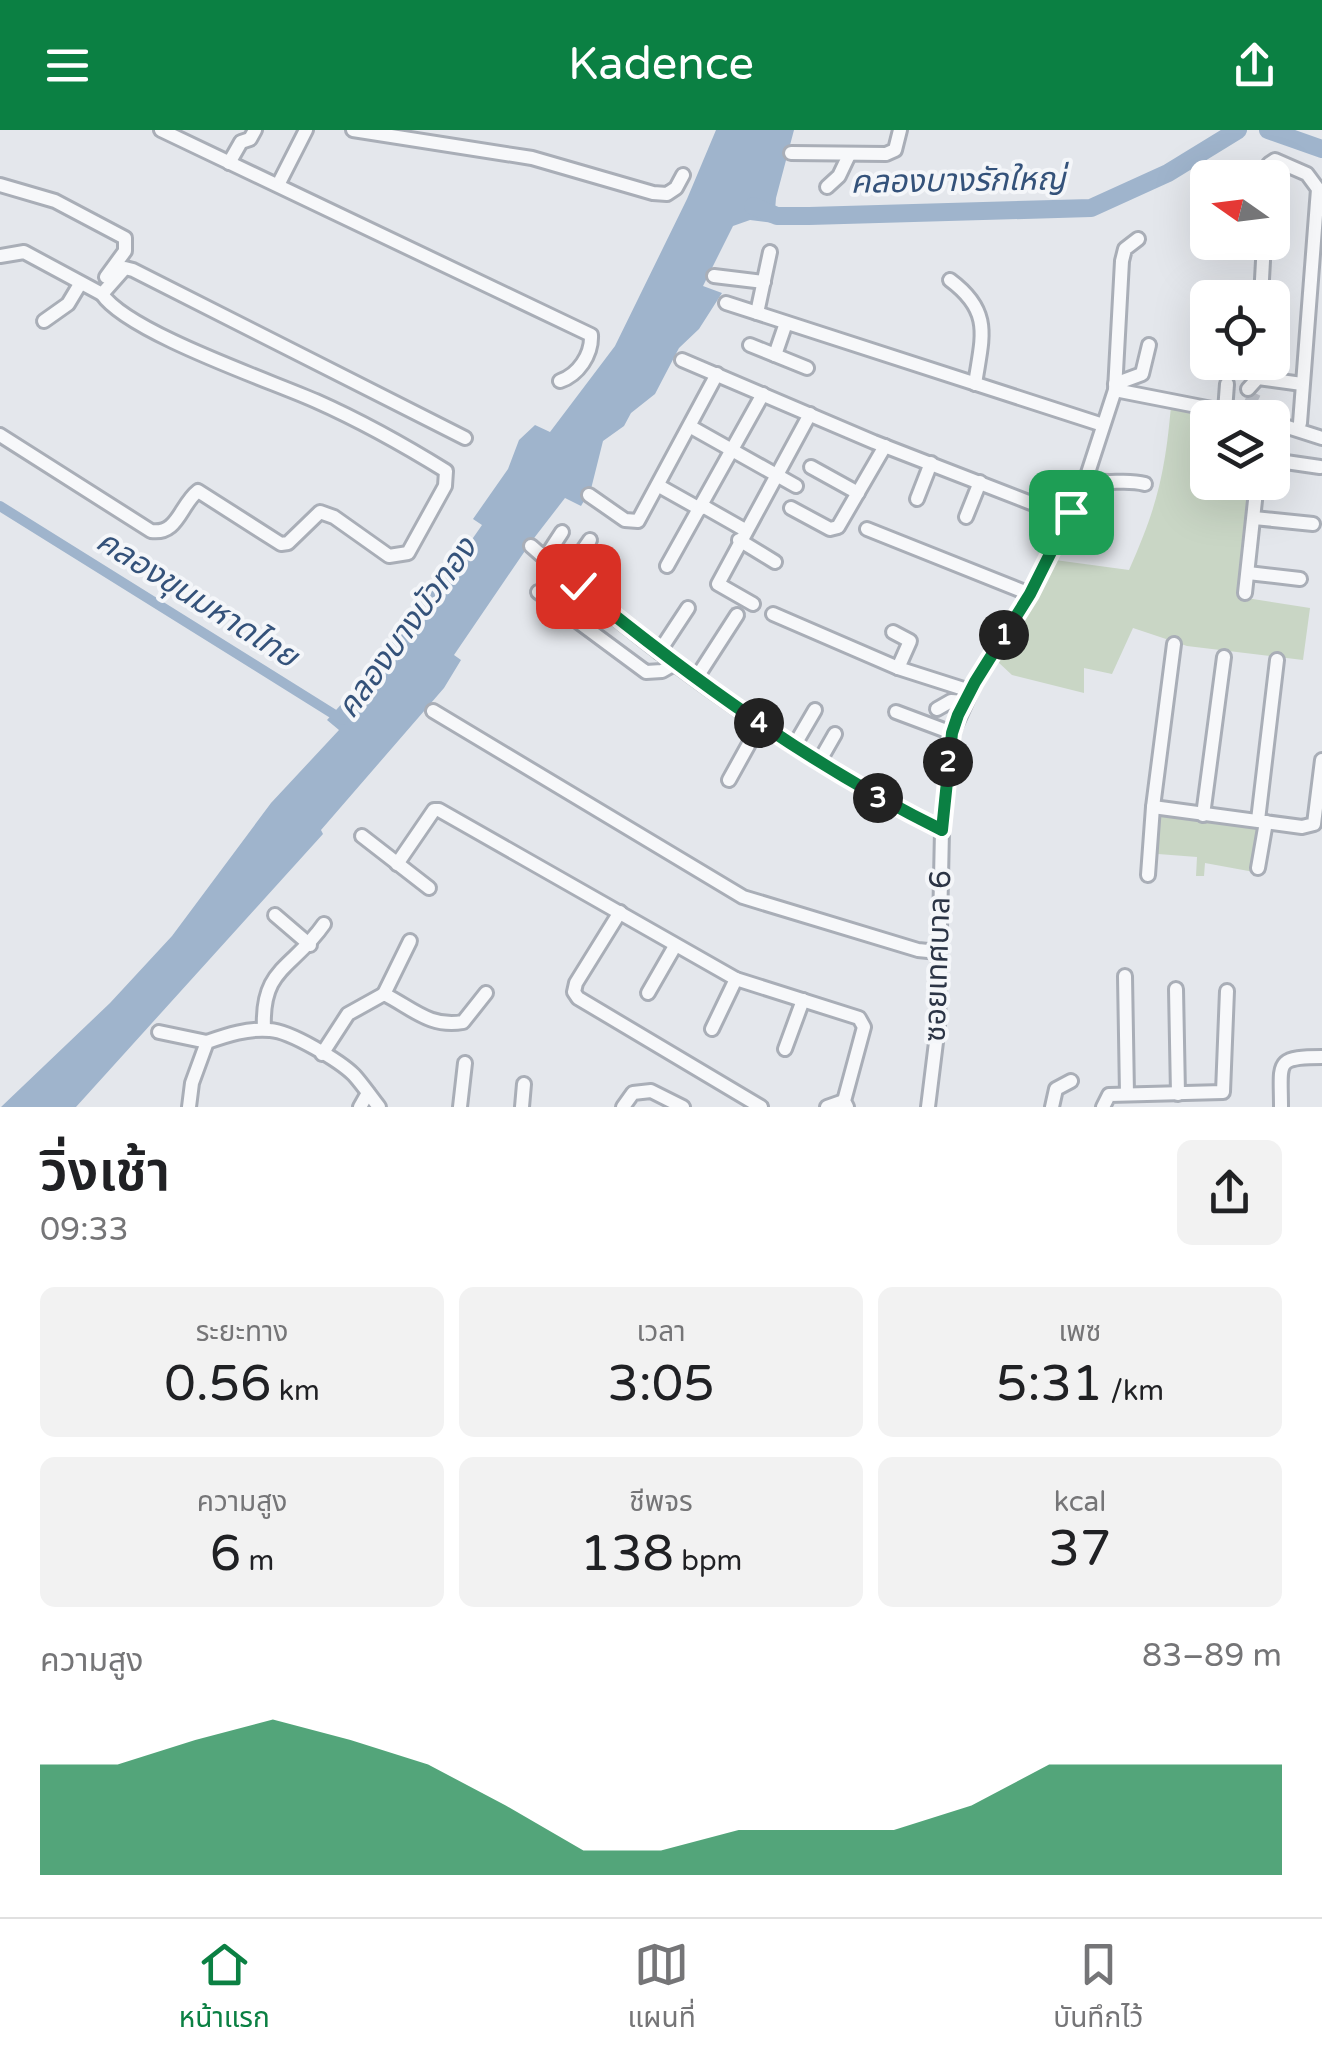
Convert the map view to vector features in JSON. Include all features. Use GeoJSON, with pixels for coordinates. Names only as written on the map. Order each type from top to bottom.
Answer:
{"type":"FeatureCollection","features":[{"type":"Feature","properties":{"kind":"street"},"geometry":{"type":"LineString","coordinates":[[161,130],[591,335],[582,363],[572,377],[560,380]]}},
{"type":"Feature","properties":{"kind":"street"},"geometry":{"type":"LineString","coordinates":[[229,164],[241,136],[250,139],[255,130]]}},
{"type":"Feature","properties":{"kind":"street"},"geometry":{"type":"LineString","coordinates":[[278,184],[306,130]]}},
{"type":"Feature","properties":{"kind":"street"},"geometry":{"type":"LineString","coordinates":[[353,130],[532,158],[652,192],[667,194],[676,188],[683,175]]}},
{"type":"Feature","properties":{"kind":"street"},"geometry":{"type":"LineString","coordinates":[[791,153],[886,154],[896,150],[900,130]]}},
{"type":"Feature","properties":{"kind":"street"},"geometry":{"type":"LineString","coordinates":[[827,188],[840,176],[849,155]]}},
{"type":"Feature","properties":{"kind":"street"},"geometry":{"type":"LineString","coordinates":[[1290,166],[1307,174],[1318,189],[1300,422]]}},
{"type":"Feature","properties":{"kind":"street"},"geometry":{"type":"LineString","coordinates":[[0,184],[54,201],[125,238],[125,250],[99,292]]}},
{"type":"Feature","properties":{"kind":"street"},"geometry":{"type":"LineString","coordinates":[[1115,387],[1122,261],[1126,249],[1138,239]]}},
{"type":"Feature","properties":{"kind":"street"},"geometry":{"type":"LineString","coordinates":[[0,256],[24,252],[99,292],[117,312],[180,344],[372,428],[446,470],[445,486],[408,552],[389,556],[334,517],[320,512],[288,543],[281,544],[198,491],[171,528],[151,531],[0,435]]}},
{"type":"Feature","properties":{"kind":"street"},"geometry":{"type":"LineString","coordinates":[[757,313],[770,252]]}},
{"type":"Feature","properties":{"kind":"street"},"geometry":{"type":"LineString","coordinates":[[99,292],[125,268],[133,270],[465,438]]}},
{"type":"Feature","properties":{"kind":"street"},"geometry":{"type":"LineString","coordinates":[[714,276],[764,282]]}},
{"type":"Feature","properties":{"kind":"street"},"geometry":{"type":"LineString","coordinates":[[950,280],[978,308],[984,327],[975,384]]}},
{"type":"Feature","properties":{"kind":"street"},"geometry":{"type":"LineString","coordinates":[[44,320],[68,304],[80,284]]}},
{"type":"Feature","properties":{"kind":"street"},"geometry":{"type":"LineString","coordinates":[[726,303],[1103,426]]}},
{"type":"Feature","properties":{"kind":"street"},"geometry":{"type":"LineString","coordinates":[[775,355],[786,322]]}},
{"type":"Feature","properties":{"kind":"street"},"geometry":{"type":"LineString","coordinates":[[750,345],[807,368]]}},
{"type":"Feature","properties":{"kind":"street"},"geometry":{"type":"LineString","coordinates":[[1115,387],[1142,374],[1149,345]]}},
{"type":"Feature","properties":{"kind":"street"},"geometry":{"type":"LineString","coordinates":[[682,360],[1056,515]]}},
{"type":"Feature","properties":{"kind":"street"},"geometry":{"type":"LineString","coordinates":[[589,495],[632,522],[638,521],[717,374]]}},
{"type":"Feature","properties":{"kind":"street"},"geometry":{"type":"LineString","coordinates":[[1228,384],[1247,400]]}},
{"type":"Feature","properties":{"kind":"street"},"geometry":{"type":"LineString","coordinates":[[1115,387],[1247,400],[1302,384]]}},
{"type":"Feature","properties":{"kind":"street","name":"ซอยเทศบาล 6"},"geometry":{"type":"LineString","coordinates":[[928,1107],[938,1026],[942,830],[952,733],[968,696],[1030,594],[1056,515],[1086,479],[1115,387]]}},
{"type":"Feature","properties":{"kind":"street"},"geometry":{"type":"LineString","coordinates":[[667,566],[763,394]]}},
{"type":"Feature","properties":{"kind":"street"},"geometry":{"type":"LineString","coordinates":[[753,604],[718,584],[810,414]]}},
{"type":"Feature","properties":{"kind":"street"},"geometry":{"type":"LineString","coordinates":[[691,427],[796,486]]}},
{"type":"Feature","properties":{"kind":"street"},"geometry":{"type":"LineString","coordinates":[[1290,428],[1322,438]]}},
{"type":"Feature","properties":{"kind":"street"},"geometry":{"type":"LineString","coordinates":[[791,508],[834,529],[885,446]]}},
{"type":"Feature","properties":{"kind":"street"},"geometry":{"type":"LineString","coordinates":[[1290,463],[1320,467]]}},
{"type":"Feature","properties":{"kind":"street"},"geometry":{"type":"LineString","coordinates":[[917,499],[932,464]]}},
{"type":"Feature","properties":{"kind":"street"},"geometry":{"type":"LineString","coordinates":[[811,467],[858,493]]}},
{"type":"Feature","properties":{"kind":"street"},"geometry":{"type":"LineString","coordinates":[[1086,479],[1103,484],[1130,480],[1145,484]]}},
{"type":"Feature","properties":{"kind":"street"},"geometry":{"type":"LineString","coordinates":[[966,517],[980,482]]}},
{"type":"Feature","properties":{"kind":"street"},"geometry":{"type":"LineString","coordinates":[[658,486],[700,507],[775,562]]}},
{"type":"Feature","properties":{"kind":"street"},"geometry":{"type":"LineString","coordinates":[[1245,593],[1256,500]]}},
{"type":"Feature","properties":{"kind":"street"},"geometry":{"type":"LineString","coordinates":[[1254,518],[1313,524]]}},
{"type":"Feature","properties":{"kind":"street"},"geometry":{"type":"LineString","coordinates":[[867,529],[1030,594]]}},
{"type":"Feature","properties":{"kind":"street"},"geometry":{"type":"LineString","coordinates":[[545,558],[562,532]]}},
{"type":"Feature","properties":{"kind":"street"},"geometry":{"type":"LineString","coordinates":[[565,576],[590,540]]}},
{"type":"Feature","properties":{"kind":"street"},"geometry":{"type":"LineString","coordinates":[[531,546],[659,652],[760,724],[888,804],[942,830]]}},
{"type":"Feature","properties":{"kind":"street"},"geometry":{"type":"LineString","coordinates":[[1248,573],[1300,579]]}},
{"type":"Feature","properties":{"kind":"street"},"geometry":{"type":"LineString","coordinates":[[538,592],[646,672],[662,671],[676,663]]}},
{"type":"Feature","properties":{"kind":"street"},"geometry":{"type":"LineString","coordinates":[[659,652],[688,608]]}},
{"type":"Feature","properties":{"kind":"street"},"geometry":{"type":"LineString","coordinates":[[773,614],[968,696]]}},
{"type":"Feature","properties":{"kind":"street"},"geometry":{"type":"LineString","coordinates":[[696,677],[737,615]]}},
{"type":"Feature","properties":{"kind":"street"},"geometry":{"type":"LineString","coordinates":[[893,632],[910,641],[898,668]]}},
{"type":"Feature","properties":{"kind":"street"},"geometry":{"type":"LineString","coordinates":[[1148,875],[1174,644]]}},
{"type":"Feature","properties":{"kind":"street"},"geometry":{"type":"LineString","coordinates":[[1203,814],[1224,658]]}},
{"type":"Feature","properties":{"kind":"street"},"geometry":{"type":"LineString","coordinates":[[1258,868],[1277,660]]}},
{"type":"Feature","properties":{"kind":"street"},"geometry":{"type":"LineString","coordinates":[[937,708],[968,696]]}},
{"type":"Feature","properties":{"kind":"street"},"geometry":{"type":"LineString","coordinates":[[794,746],[815,710]]}},
{"type":"Feature","properties":{"kind":"street"},"geometry":{"type":"LineString","coordinates":[[433,711],[742,897],[918,950],[938,952]]}},
{"type":"Feature","properties":{"kind":"street"},"geometry":{"type":"LineString","coordinates":[[896,712],[952,733]]}},
{"type":"Feature","properties":{"kind":"street"},"geometry":{"type":"LineString","coordinates":[[729,780],[760,724]]}},
{"type":"Feature","properties":{"kind":"street"},"geometry":{"type":"LineString","coordinates":[[819,762],[835,734]]}},
{"type":"Feature","properties":{"kind":"street"},"geometry":{"type":"LineString","coordinates":[[1153,807],[1302,827],[1314,824],[1322,760]]}},
{"type":"Feature","properties":{"kind":"street"},"geometry":{"type":"LineString","coordinates":[[397,864],[437,809],[736,980],[864,1022],[846,1104],[828,1107]]}},
{"type":"Feature","properties":{"kind":"street"},"geometry":{"type":"LineString","coordinates":[[362,836],[430,888]]}},
{"type":"Feature","properties":{"kind":"street"},"geometry":{"type":"LineString","coordinates":[[620,912],[576,983],[574,992],[578,998],[761,1107]]}},
{"type":"Feature","properties":{"kind":"street"},"geometry":{"type":"LineString","coordinates":[[274,915],[310,945]]}},
{"type":"Feature","properties":{"kind":"street"},"geometry":{"type":"LineString","coordinates":[[264,1029],[263,1006],[268,985],[282,967],[310,945],[324,924]]}},
{"type":"Feature","properties":{"kind":"street"},"geometry":{"type":"LineString","coordinates":[[322,1054],[348,1014],[384,994],[410,941]]}},
{"type":"Feature","properties":{"kind":"street"},"geometry":{"type":"LineString","coordinates":[[648,993],[675,946]]}},
{"type":"Feature","properties":{"kind":"street"},"geometry":{"type":"LineString","coordinates":[[1126,976],[1127,1094]]}},
{"type":"Feature","properties":{"kind":"street"},"geometry":{"type":"LineString","coordinates":[[712,1028],[736,980]]}},
{"type":"Feature","properties":{"kind":"street"},"geometry":{"type":"LineString","coordinates":[[1176,989],[1178,1094]]}},
{"type":"Feature","properties":{"kind":"street"},"geometry":{"type":"LineString","coordinates":[[1103,1107],[1109,1095],[1127,1094],[1154,1101],[1178,1094],[1203,1101],[1219,1094],[1224,1088],[1227,991]]}},
{"type":"Feature","properties":{"kind":"street"},"geometry":{"type":"LineString","coordinates":[[384,994],[422,1018],[447,1025],[463,1022],[486,993]]}},
{"type":"Feature","properties":{"kind":"street"},"geometry":{"type":"LineString","coordinates":[[785,1049],[802,1000]]}},
{"type":"Feature","properties":{"kind":"street"},"geometry":{"type":"LineString","coordinates":[[159,1032],[207,1042],[235,1032],[264,1029],[288,1035],[352,1073],[379,1107]]}},
{"type":"Feature","properties":{"kind":"street"},"geometry":{"type":"LineString","coordinates":[[189,1107],[192,1083],[207,1042]]}},
{"type":"Feature","properties":{"kind":"street"},"geometry":{"type":"LineString","coordinates":[[1281,1107],[1285,1061],[1290,1057],[1322,1057]]}},
{"type":"Feature","properties":{"kind":"street"},"geometry":{"type":"LineString","coordinates":[[460,1107],[465,1063]]}},
{"type":"Feature","properties":{"kind":"street"},"geometry":{"type":"LineString","coordinates":[[1052,1107],[1056,1089],[1071,1081]]}},
{"type":"Feature","properties":{"kind":"street"},"geometry":{"type":"LineString","coordinates":[[522,1107],[524,1084]]}},
{"type":"Feature","properties":{"kind":"street"},"geometry":{"type":"LineString","coordinates":[[623,1107],[633,1093],[645,1090],[682,1107]]}},
{"type":"Feature","properties":{"kind":"street"},"geometry":{"type":"LineString","coordinates":[[360,1107],[368,1092]]}},
{"type":"Feature","properties":{"kind":"green space"},"geometry":{"type":"Polygon","coordinates":[[[1171,406],[1190,409],[1190,500],[1249,500],[1240,597],[1310,608],[1303,660],[1187,646],[1133,628],[1112,674],[1084,668],[1084,693],[1012,675],[998,662],[1055,560],[1129,570],[1147,527],[1166,451],[1171,406]]]}},
{"type":"Feature","properties":{"kind":"green space"},"geometry":{"type":"Polygon","coordinates":[[[1162,815],[1258,828],[1254,872],[1205,863],[1204,876],[1196,876],[1197,857],[1158,854],[1162,815]]]}},
{"type":"Feature","properties":{"kind":"water","name":"คลองบางบัวทอง"},"geometry":{"type":"Polygon","coordinates":[[[716,130],[794,130],[776,198],[774,223],[750,220],[733,226],[703,286],[722,293],[699,329],[679,348],[655,394],[603,441],[591,489],[581,506],[565,498],[454,655],[461,660],[444,688],[321,830],[323,834],[76,1107],[1,1107],[110,1003],[172,936],[271,803],[339,730],[327,720],[374,668],[433,584],[439,587],[482,525],[473,519],[508,469],[519,440],[535,425],[550,432],[615,346],[716,130]]]}},
{"type":"Feature","properties":{"kind":"waterway","name":"คลองบางรักใหญ่"},"geometry":{"type":"LineString","coordinates":[[753,206],[777,216],[1091,208],[1168,173],[1238,130]]}},
{"type":"Feature","properties":{"kind":"waterway","name":"คลองบางรักใหญ่"},"geometry":{"type":"LineString","coordinates":[[1268,130],[1322,149]]}},
{"type":"Feature","properties":{"kind":"waterway","name":"คลองขุนมหาดไทย"},"geometry":{"type":"LineString","coordinates":[[0,506],[343,720]]}},
{"type":"Feature","properties":{"kind":"tunnel"},"geometry":{"type":"LineString","coordinates":[[1252,400],[1255,393]]}},
{"type":"Feature","properties":{"kind":"tunnel"},"geometry":{"type":"LineString","coordinates":[[1049,515],[1055,521]]}},
{"type":"Feature","properties":{"kind":"route"},"geometry":{"type":"LineString","coordinates":[[578,586],[659,652],[797,749],[888,804],[942,830],[948,760],[958,715],[1030,594],[1071,512]]}}]}
